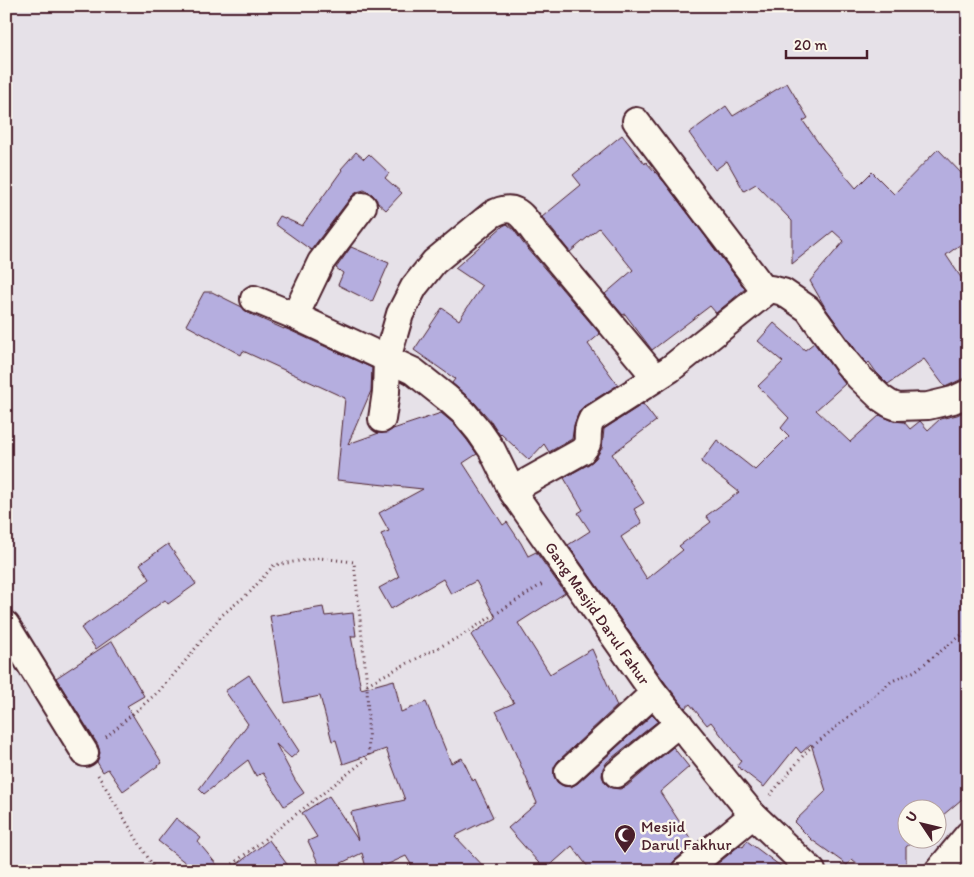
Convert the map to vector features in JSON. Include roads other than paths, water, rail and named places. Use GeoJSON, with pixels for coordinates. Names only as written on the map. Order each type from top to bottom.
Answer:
{"type":"FeatureCollection","features":[{"type":"Feature","properties":{"kind":"street"},"geometry":{"type":"LineString","coordinates":[[636,121],[766,292]]}},
{"type":"Feature","properties":{"kind":"street"},"geometry":{"type":"LineString","coordinates":[[295,316],[321,262],[363,206]]}},
{"type":"Feature","properties":{"kind":"street"},"geometry":{"type":"LineString","coordinates":[[382,420],[386,392],[387,359],[400,314],[414,287],[434,262],[491,215],[499,210],[509,208],[520,214],[656,378]]}},
{"type":"Feature","properties":{"kind":"street"},"geometry":{"type":"LineString","coordinates":[[512,490],[582,450],[589,441],[588,432],[592,419],[670,369],[771,289],[782,292],[808,310],[853,370],[870,389],[890,404],[898,407],[928,406],[953,400],[968,393]]}},
{"type":"Feature","properties":{"kind":"street","name":"Gang Masjid Darul Fahur"},"geometry":{"type":"LineString","coordinates":[[254,299],[295,316],[413,372],[448,398],[464,414],[492,450],[512,490],[654,693],[754,815],[812,871]]}},
{"type":"Feature","properties":{"kind":"street"},"geometry":{"type":"LineString","coordinates":[[6,625],[85,753]]}},
{"type":"Feature","properties":{"kind":"street"},"geometry":{"type":"LineString","coordinates":[[568,772],[654,693]]}},
{"type":"Feature","properties":{"kind":"street"},"geometry":{"type":"LineString","coordinates":[[617,774],[679,723]]}},
{"type":"Feature","properties":{"kind":"street"},"geometry":{"type":"LineString","coordinates":[[685,871],[754,815]]}},
{"type":"Feature","properties":{"kind":"street"},"geometry":{"type":"LineString","coordinates":[[938,871],[968,835]]}},
{"type":"Feature","properties":{"kind":"place","name":"Mesjid Darul Fakhur"},"geometry":{"type":"Point","coordinates":[625,854]}}]}
